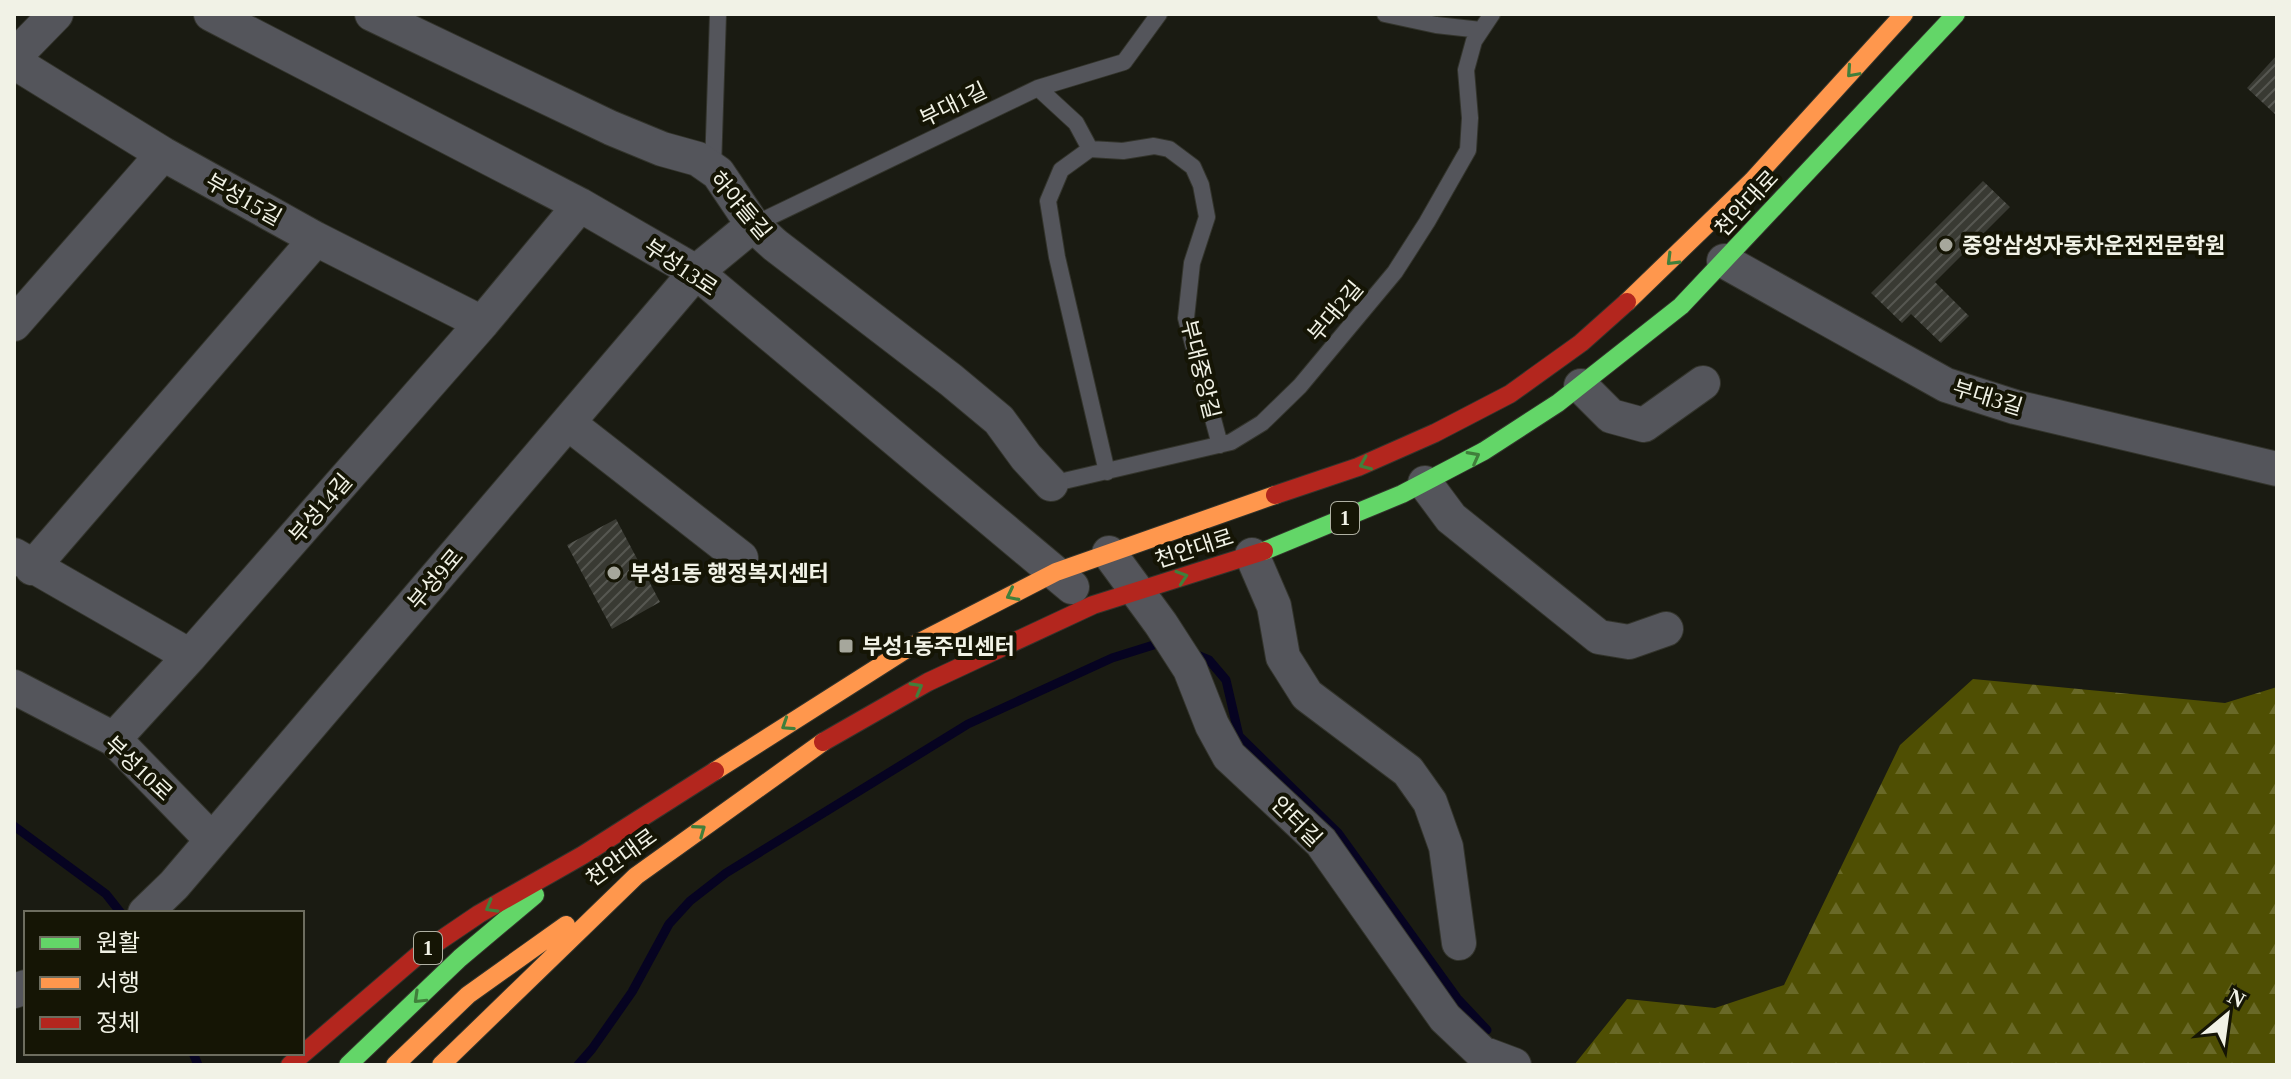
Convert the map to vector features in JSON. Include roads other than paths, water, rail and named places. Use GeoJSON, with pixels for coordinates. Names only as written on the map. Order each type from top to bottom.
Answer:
{"type":"FeatureCollection","features":[{"type":"Feature","properties":{"kind":"main road","name":"천안대로"},"geometry":{"type":"LineString","coordinates":[[348,1065],[460,958],[583,855],[910,647],[1056,572],[1358,467],[1435,433],[1510,394],[1581,343],[1653,279],[1752,181],[1904,14]]}},
{"type":"Feature","properties":{"kind":"main road","name":"천안대로"},"geometry":{"type":"LineString","coordinates":[[395,1065],[468,995],[831,736],[928,682],[1093,605],[1252,555],[1402,494],[1484,451],[1581,386],[1681,306],[1956,14]]}},
{"type":"Feature","properties":{"kind":"main road","name":"1"},"geometry":{"type":"LineString","coordinates":[[304,1053],[417,956],[479,914],[583,855]]}},
{"type":"Feature","properties":{"kind":"main road","name":"1"},"geometry":{"type":"LineString","coordinates":[[441,1065],[636,876]]}},
{"type":"Feature","properties":{"kind":"street"},"geometry":{"type":"LineString","coordinates":[[14,60],[56,14]]}},
{"type":"Feature","properties":{"kind":"street","name":"부성13로"},"geometry":{"type":"LineString","coordinates":[[211,14],[580,205],[696,272],[1093,605]]}},
{"type":"Feature","properties":{"kind":"street","name":"하야들길"},"geometry":{"type":"LineString","coordinates":[[372,14],[611,128],[662,149],[698,159],[713,170],[753,225],[999,420],[1051,484]]}},
{"type":"Feature","properties":{"kind":"street","name":"부성15길"},"geometry":{"type":"LineString","coordinates":[[14,60],[163,154],[316,239],[482,323]]}},
{"type":"Feature","properties":{"kind":"street"},"geometry":{"type":"LineString","coordinates":[[14,324],[163,154]]}},
{"type":"Feature","properties":{"kind":"street","name":"부성14길"},"geometry":{"type":"LineString","coordinates":[[114,739],[482,323],[580,205]]}},
{"type":"Feature","properties":{"kind":"street","name":"부성9로"},"geometry":{"type":"LineString","coordinates":[[147,911],[174,885],[696,272],[753,225]]}},
{"type":"Feature","properties":{"kind":"street"},"geometry":{"type":"LineString","coordinates":[[190,656],[23,562],[316,239]]}},
{"type":"Feature","properties":{"kind":"street","name":"부대3길"},"geometry":{"type":"LineString","coordinates":[[1724,261],[1946,385],[2015,407],[2277,469]]}},
{"type":"Feature","properties":{"kind":"street"},"geometry":{"type":"LineString","coordinates":[[1581,386],[1611,416],[1644,425],[1703,383]]}},
{"type":"Feature","properties":{"kind":"street"},"geometry":{"type":"LineString","coordinates":[[568,423],[741,558]]}},
{"type":"Feature","properties":{"kind":"street"},"geometry":{"type":"LineString","coordinates":[[1425,483],[1451,518],[1599,637],[1629,642],[1666,629]]}},
{"type":"Feature","properties":{"kind":"street","name":"안터길"},"geometry":{"type":"LineString","coordinates":[[1109,553],[1190,669],[1212,725],[1229,756],[1321,842],[1445,1018],[1482,1053],[1514,1065]]}},
{"type":"Feature","properties":{"kind":"street"},"geometry":{"type":"LineString","coordinates":[[1252,555],[1274,606],[1283,657],[1307,695],[1408,771],[1430,802],[1446,847],[1459,943]]}},
{"type":"Feature","properties":{"kind":"street","name":"부성10로"},"geometry":{"type":"LineString","coordinates":[[14,687],[114,739],[212,840]]}},
{"type":"Feature","properties":{"kind":"lane"},"geometry":{"type":"LineString","coordinates":[[713,170],[718,14]]}},
{"type":"Feature","properties":{"kind":"lane","name":"부대1길"},"geometry":{"type":"LineString","coordinates":[[753,225],[1038,88],[1124,62],[1159,14]]}},
{"type":"Feature","properties":{"kind":"lane"},"geometry":{"type":"LineString","coordinates":[[1385,14],[1436,25],[1481,30]]}},
{"type":"Feature","properties":{"kind":"lane","name":"부대2길"},"geometry":{"type":"LineString","coordinates":[[1051,484],[1231,442],[1262,423],[1300,386],[1395,272],[1468,150],[1470,118],[1466,70],[1474,41],[1492,14]]}},
{"type":"Feature","properties":{"kind":"lane"},"geometry":{"type":"LineString","coordinates":[[1038,88],[1076,123],[1090,149],[1061,170],[1048,201],[1057,257],[1107,472]]}},
{"type":"Feature","properties":{"kind":"lane","name":"부대중앙길"},"geometry":{"type":"LineString","coordinates":[[1090,149],[1123,151],[1154,146],[1169,149],[1193,167],[1201,185],[1207,217],[1192,263],[1186,318],[1220,445]]}},
{"type":"Feature","properties":{"kind":"waterway"},"geometry":{"type":"LineString","coordinates":[[578,1065],[632,992],[669,924],[690,901],[726,873],[968,724],[1112,658],[1163,642]]}},
{"type":"Feature","properties":{"kind":"waterway"},"geometry":{"type":"LineString","coordinates":[[1192,653],[1209,660],[1226,680],[1239,736],[1338,833],[1457,998],[1487,1030]]}},
{"type":"Feature","properties":{"kind":"waterway"},"geometry":{"type":"LineString","coordinates":[[14,826],[106,894],[119,911]]}},
{"type":"Feature","properties":{"kind":"waterway"},"geometry":{"type":"LineString","coordinates":[[194,1055],[198,1065]]}},
{"type":"Feature","properties":{"kind":"place","name":"중앙삼성자동차운전전문학원"},"geometry":{"type":"Point","coordinates":[1946,245]}},
{"type":"Feature","properties":{"kind":"place","name":"부성1동 행정복지센터"},"geometry":{"type":"Point","coordinates":[614,573]}},
{"type":"Feature","properties":{"kind":"place","name":"부성1동주민센터"},"geometry":{"type":"Point","coordinates":[846,646]}}]}
